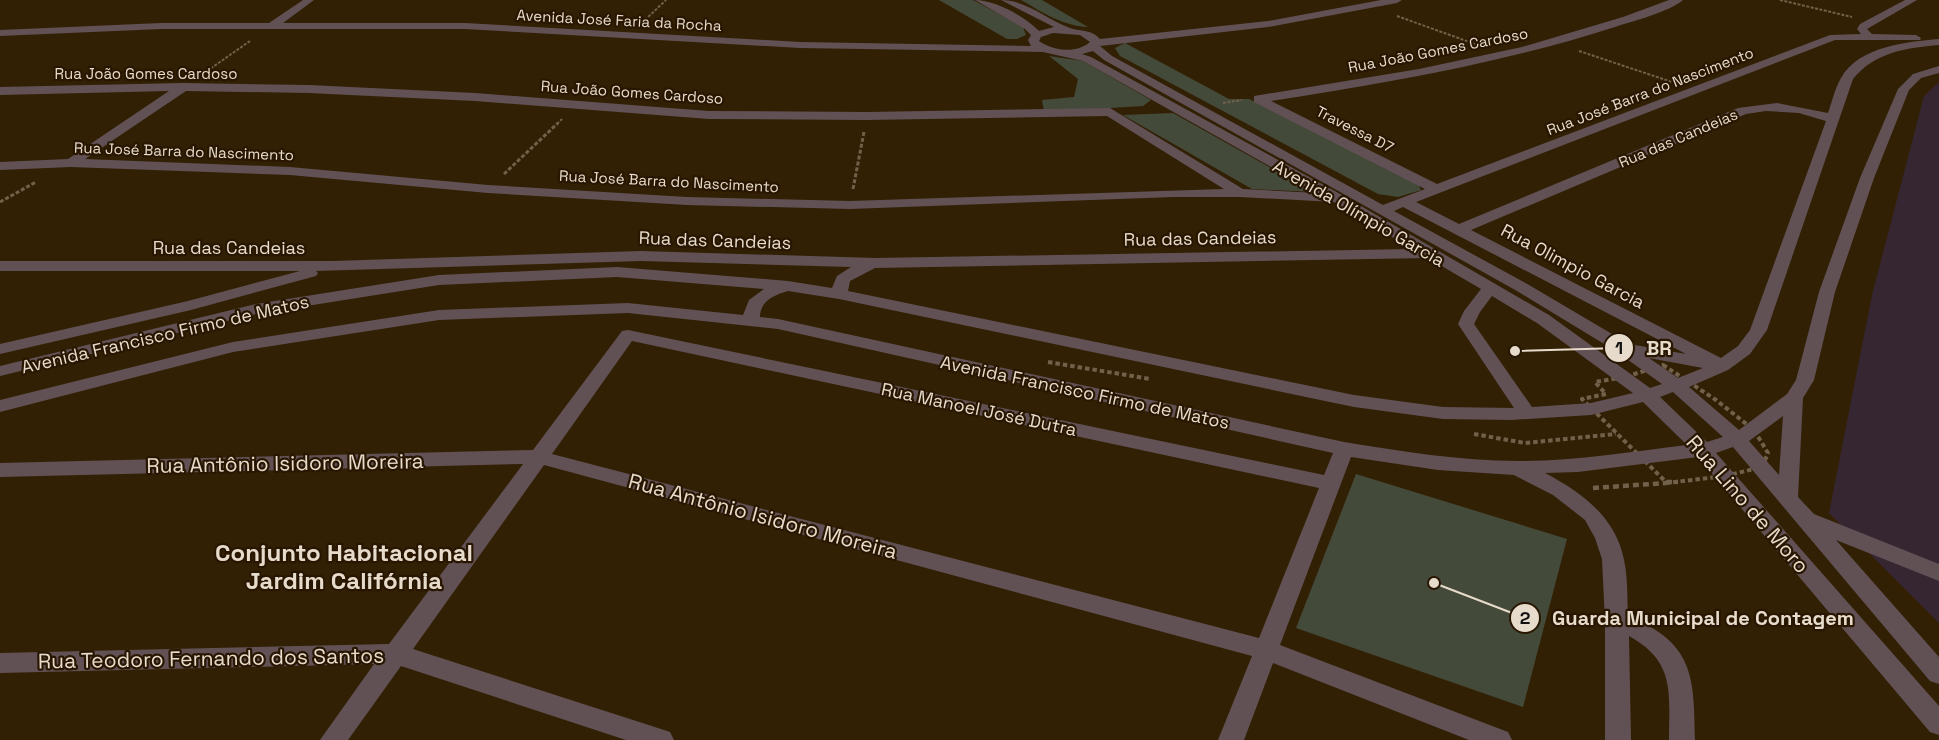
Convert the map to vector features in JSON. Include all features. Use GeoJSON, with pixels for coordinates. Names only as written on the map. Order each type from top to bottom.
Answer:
{"type":"FeatureCollection","features":[{"type":"Feature","properties":{"kind":"street"},"geometry":{"type":"LineString","coordinates":[[273,26],[309,0]]}},
{"type":"Feature","properties":{"kind":"street"},"geometry":{"type":"LineString","coordinates":[[981,0],[1029,27],[1036,36],[1034,43],[1044,49]]}},
{"type":"Feature","properties":{"kind":"street"},"geometry":{"type":"LineString","coordinates":[[1006,0],[1056,26],[1077,31],[1107,35],[1182,34]]}},
{"type":"Feature","properties":{"kind":"street"},"geometry":{"type":"LineString","coordinates":[[1059,52],[1081,51],[1095,44],[1268,24],[1397,0]]}},
{"type":"Feature","properties":{"kind":"street","name":"Rua João Gomes Cardoso"},"geometry":{"type":"LineString","coordinates":[[1258,99],[1380,80],[1506,56],[1631,20],[1678,0]]}},
{"type":"Feature","properties":{"kind":"street"},"geometry":{"type":"LineString","coordinates":[[1868,36],[1862,28],[1912,0]]}},
{"type":"Feature","properties":{"kind":"street","name":"Avenida José Faria da Rocha"},"geometry":{"type":"LineString","coordinates":[[0,33],[161,26],[465,26],[800,45],[1044,49]]}},
{"type":"Feature","properties":{"kind":"street","name":"Avenida José Faria da Rocha"},"geometry":{"type":"LineString","coordinates":[[912,46],[1010,40],[1036,36],[1052,30],[1077,31]]}},
{"type":"Feature","properties":{"kind":"street","name":"Avenida Olímpio Garcia"},"geometry":{"type":"LineString","coordinates":[[1077,31],[1090,35],[1100,53],[1198,105],[1523,288],[1620,346],[1677,386]]}},
{"type":"Feature","properties":{"kind":"street","name":"Rua José Barra do Nascimento"},"geometry":{"type":"LineString","coordinates":[[1382,210],[1698,91],[1834,37],[1868,36],[1939,40]]}},
{"type":"Feature","properties":{"kind":"street","name":"Avenida Francisco Firmo de Matos"},"geometry":{"type":"LineString","coordinates":[[0,371],[256,309],[439,280],[617,272],[788,286],[841,286],[1354,401],[1443,412],[1527,413],[1591,409],[1677,386],[1722,366],[1744,350],[1758,330],[1847,78],[1863,61],[1899,48],[1939,40]]}},
{"type":"Feature","properties":{"kind":"street","name":"Avenida Olímpio Garcia"},"geometry":{"type":"LineString","coordinates":[[1044,49],[1087,59],[1337,198],[1585,347],[1647,395]]}},
{"type":"Feature","properties":{"kind":"street","name":"Avenida Francisco Firmo de Matos"},"geometry":{"type":"LineString","coordinates":[[0,406],[233,347],[439,315],[628,308],[778,324],[1344,448],[1438,463],[1517,468],[1578,465],[1703,450],[1754,430],[1794,398],[1805,380],[1827,292],[1867,178],[1904,89],[1917,76],[1939,69]]}},
{"type":"Feature","properties":{"kind":"street"},"geometry":{"type":"LineString","coordinates":[[71,163],[183,87]]}},
{"type":"Feature","properties":{"kind":"street","name":"Rua João Gomes Cardoso"},"geometry":{"type":"LineString","coordinates":[[0,91],[183,87],[309,89],[475,96],[709,115],[867,116],[1110,112],[1239,193]]}},
{"type":"Feature","properties":{"kind":"street","name":"Travessa D7"},"geometry":{"type":"LineString","coordinates":[[1258,99],[1438,190]]}},
{"type":"Feature","properties":{"kind":"street","name":"Rua das Candeias"},"geometry":{"type":"LineString","coordinates":[[1461,229],[1742,111],[1771,106],[1812,112],[1833,119]]}},
{"type":"Feature","properties":{"kind":"street","name":"Rua José Barra do Nascimento"},"geometry":{"type":"LineString","coordinates":[[0,166],[71,163],[290,171],[488,189],[687,201],[850,205],[1173,193],[1239,193],[1337,198]]}},
{"type":"Feature","properties":{"kind":"street","name":"Rua Olimpio Garcia"},"geometry":{"type":"LineString","coordinates":[[1405,202],[1722,366]]}},
{"type":"Feature","properties":{"kind":"street","name":"Rua das Candeias"},"geometry":{"type":"LineString","coordinates":[[0,266],[333,266],[641,256],[876,263],[1429,253]]}},
{"type":"Feature","properties":{"kind":"street"},"geometry":{"type":"LineString","coordinates":[[800,262],[841,286],[858,269],[876,263]]}},
{"type":"Feature","properties":{"kind":"street"},"geometry":{"type":"LineString","coordinates":[[0,349],[191,305],[333,266]]}},
{"type":"Feature","properties":{"kind":"street"},"geometry":{"type":"LineString","coordinates":[[753,321],[751,312],[756,302],[768,293],[788,286]]}},
{"type":"Feature","properties":{"kind":"street"},"geometry":{"type":"LineString","coordinates":[[1490,288],[1466,324],[1527,413]]}},
{"type":"Feature","properties":{"kind":"street","name":"Rua Manoel José Dutra"},"geometry":{"type":"LineString","coordinates":[[538,457],[628,335],[1330,483]]}},
{"type":"Feature","properties":{"kind":"street"},"geometry":{"type":"LineString","coordinates":[[1620,346],[1671,358],[1722,366]]}},
{"type":"Feature","properties":{"kind":"street","name":"Rua Lino de Moro"},"geometry":{"type":"LineString","coordinates":[[1677,386],[1737,438],[1939,674]]}},
{"type":"Feature","properties":{"kind":"street","name":"Rua Lino de Moro"},"geometry":{"type":"LineString","coordinates":[[1647,395],[1703,450],[1939,724]]}},
{"type":"Feature","properties":{"kind":"street"},"geometry":{"type":"LineString","coordinates":[[1788,497],[1794,398]]}},
{"type":"Feature","properties":{"kind":"street"},"geometry":{"type":"LineString","coordinates":[[1231,740],[1344,448]]}},
{"type":"Feature","properties":{"kind":"street"},"geometry":{"type":"LineString","coordinates":[[333,740],[538,457]]}},
{"type":"Feature","properties":{"kind":"street","name":"Rua Antônio Isidoro Moreira"},"geometry":{"type":"LineString","coordinates":[[0,470],[538,457],[1267,650],[1499,740]]}},
{"type":"Feature","properties":{"kind":"street"},"geometry":{"type":"LineString","coordinates":[[1517,468],[1560,490],[1592,515],[1606,538],[1613,559],[1617,621],[1618,740]]}},
{"type":"Feature","properties":{"kind":"street"},"geometry":{"type":"LineString","coordinates":[[1808,519],[1939,573]]}},
{"type":"Feature","properties":{"kind":"street"},"geometry":{"type":"LineString","coordinates":[[1617,621],[1640,629],[1661,643],[1674,660],[1682,692],[1682,740]]}},
{"type":"Feature","properties":{"kind":"street","name":"Rua Teodoro Fernando dos Santos"},"geometry":{"type":"LineString","coordinates":[[0,663],[396,654],[661,740]]}},
{"type":"Feature","properties":{"kind":"path"},"geometry":{"type":"LineString","coordinates":[[627,36],[666,0]]}},
{"type":"Feature","properties":{"kind":"path"},"geometry":{"type":"LineString","coordinates":[[1780,0],[1871,22]]}},
{"type":"Feature","properties":{"kind":"path"},"geometry":{"type":"LineString","coordinates":[[1368,6],[1506,56]]}},
{"type":"Feature","properties":{"kind":"path"},"geometry":{"type":"LineString","coordinates":[[183,87],[273,26]]}},
{"type":"Feature","properties":{"kind":"path"},"geometry":{"type":"LineString","coordinates":[[1556,42],[1698,91]]}},
{"type":"Feature","properties":{"kind":"path"},"geometry":{"type":"LineString","coordinates":[[1198,105],[1258,99]]}},
{"type":"Feature","properties":{"kind":"path"},"geometry":{"type":"LineString","coordinates":[[488,189],[576,106]]}},
{"type":"Feature","properties":{"kind":"path"},"geometry":{"type":"LineString","coordinates":[[850,205],[867,116]]}},
{"type":"Feature","properties":{"kind":"path"},"geometry":{"type":"LineString","coordinates":[[1560,490],[1667,483]]}},
{"type":"Feature","properties":{"kind":"shaded area"},"geometry":{"type":"Polygon","coordinates":[[[1939,82],[1939,623],[1829,513],[1872,295],[1924,96],[1939,82]]]}},
{"type":"Feature","properties":{"kind":"green space"},"geometry":{"type":"Polygon","coordinates":[[[939,0],[973,0],[1023,27],[1026,35],[1017,39],[1007,39],[939,0]]]}},
{"type":"Feature","properties":{"kind":"green space"},"geometry":{"type":"Polygon","coordinates":[[[1021,0],[1042,0],[1088,27],[1061,21],[1021,0]]]}},
{"type":"Feature","properties":{"kind":"green space"},"geometry":{"type":"Polygon","coordinates":[[[1125,43],[1229,99],[1249,99],[1417,182],[1421,190],[1398,197],[1378,194],[1120,56],[1115,48],[1125,43]]]}},
{"type":"Feature","properties":{"kind":"green space"},"geometry":{"type":"Polygon","coordinates":[[[1049,56],[1083,61],[1151,100],[1143,106],[1044,112],[1042,100],[1074,97],[1078,79],[1049,56]]]}},
{"type":"Feature","properties":{"kind":"green space"},"geometry":{"type":"Polygon","coordinates":[[[1173,113],[1314,192],[1252,189],[1123,115],[1173,113]]]}},
{"type":"Feature","properties":{"kind":"green space"},"geometry":{"type":"Polygon","coordinates":[[[1356,474],[1567,539],[1523,707],[1296,628],[1356,474]]]}},
{"type":"Feature","properties":{"kind":"place","name":"BR"},"geometry":{"type":"Point","coordinates":[1515,351]}},
{"type":"Feature","properties":{"kind":"place","name":"Guarda Municipal de Contagem"},"geometry":{"type":"Point","coordinates":[1434,583]}},
{"type":"Feature","properties":{"kind":"district","name":"Conjunto Habitacional Jardim Califórnia"},"geometry":{"type":"Point","coordinates":[344,566]}}]}
